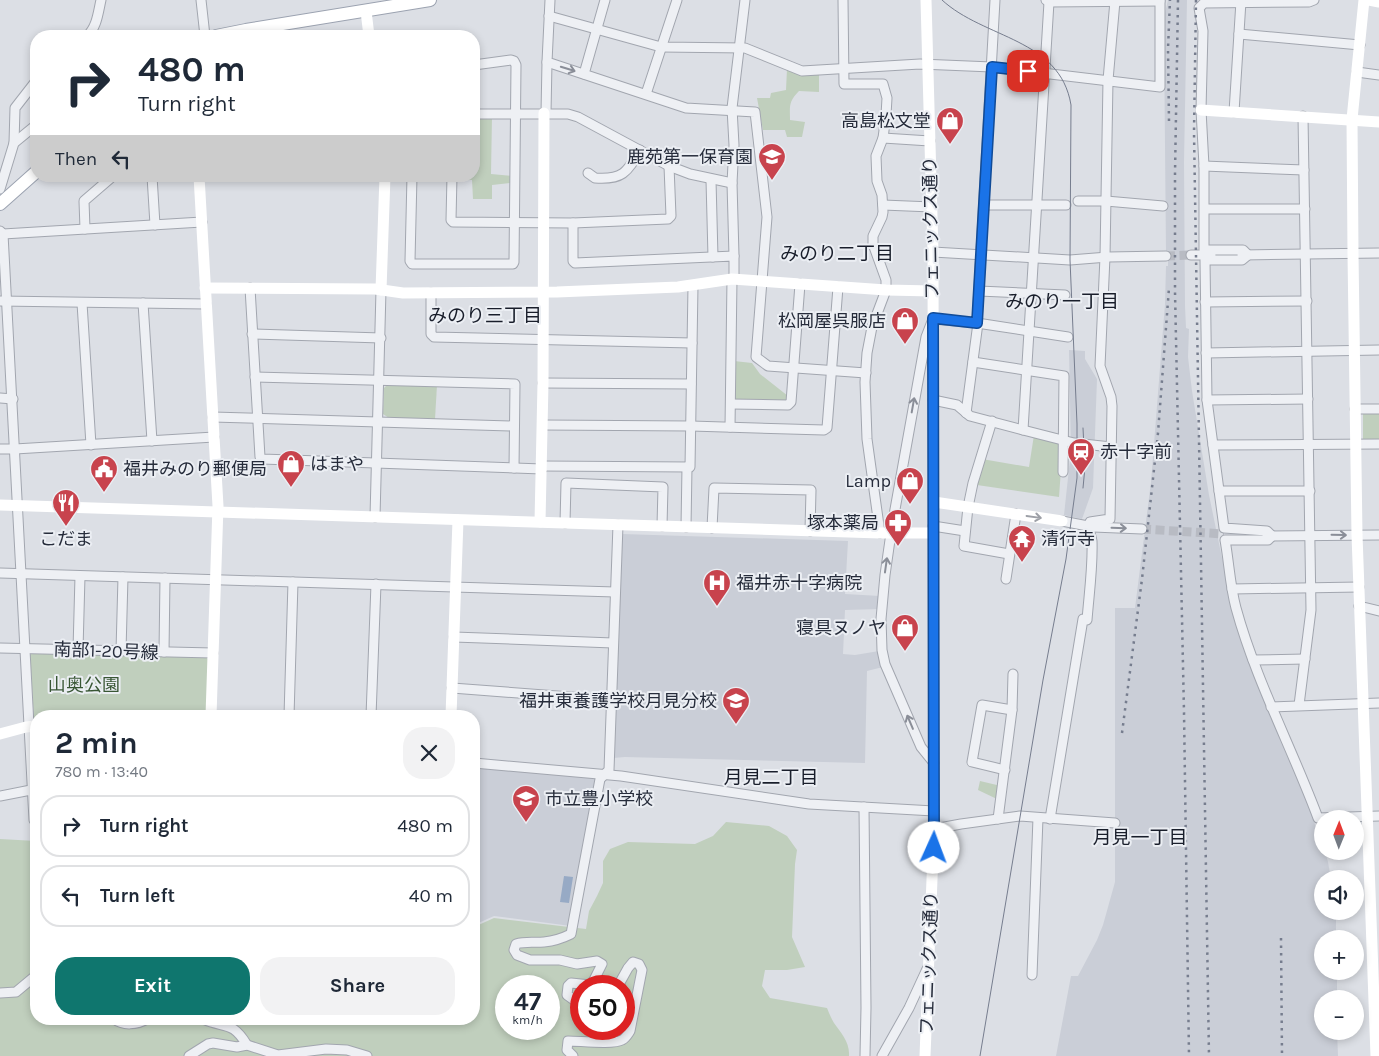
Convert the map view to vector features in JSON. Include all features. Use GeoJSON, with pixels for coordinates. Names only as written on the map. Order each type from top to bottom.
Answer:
{"type":"FeatureCollection","features":[{"type":"Feature","properties":{"kind":"main road"},"geometry":{"type":"LineString","coordinates":[[246,30],[366,11],[414,1],[430,0]]}},
{"type":"Feature","properties":{"kind":"main road"},"geometry":{"type":"LineString","coordinates":[[0,204],[30,177]]}},
{"type":"Feature","properties":{"kind":"street"},"geometry":{"type":"LineString","coordinates":[[91,30],[95,24],[101,0]]}},
{"type":"Feature","properties":{"kind":"street"},"geometry":{"type":"LineString","coordinates":[[202,0],[204,30]]}},
{"type":"Feature","properties":{"kind":"street"},"geometry":{"type":"LineString","coordinates":[[540,522],[543,425],[545,113],[550,0]]}},
{"type":"Feature","properties":{"kind":"street"},"geometry":{"type":"LineString","coordinates":[[584,74],[605,0]]}},
{"type":"Feature","properties":{"kind":"street"},"geometry":{"type":"LineString","coordinates":[[646,94],[677,0]]}},
{"type":"Feature","properties":{"kind":"street"},"geometry":{"type":"LineString","coordinates":[[730,427],[734,256],[732,184],[734,145],[732,112],[745,0]]}},
{"type":"Feature","properties":{"kind":"street"},"geometry":{"type":"LineString","coordinates":[[843,0],[844,84],[883,84],[886,98],[883,138],[876,156],[877,180],[883,205],[882,217],[873,236],[873,244],[886,280],[886,290],[872,327],[866,373],[866,439],[886,533]]}},
{"type":"Feature","properties":{"kind":"street","name":"フェニックス通り"},"geometry":{"type":"LineString","coordinates":[[925,1056],[934,829],[933,252],[926,0]]}},
{"type":"Feature","properties":{"kind":"street"},"geometry":{"type":"LineString","coordinates":[[966,412],[977,323],[996,0]]}},
{"type":"Feature","properties":{"kind":"street"},"geometry":{"type":"LineString","coordinates":[[1248,255],[1243,250],[1204,250],[1205,209],[1201,110],[1203,31],[1199,8],[1204,2],[1309,2],[1314,0]]}},
{"type":"Feature","properties":{"kind":"street"},"geometry":{"type":"LineString","coordinates":[[1364,0],[1352,119],[1354,350],[1359,606],[1367,816],[1375,923],[1376,1056]]}},
{"type":"Feature","properties":{"kind":"street"},"geometry":{"type":"LineString","coordinates":[[1369,0],[1379,2]]}},
{"type":"Feature","properties":{"kind":"street"},"geometry":{"type":"LineString","coordinates":[[549,16],[661,47],[745,48],[802,71],[882,65],[927,64],[992,67],[1045,73],[1108,80],[1160,87],[1160,1],[1048,1],[1045,73],[1023,430]]}},
{"type":"Feature","properties":{"kind":"street"},"geometry":{"type":"LineString","coordinates":[[1088,526],[1090,522],[1110,519],[1111,397],[1100,366],[1105,257],[1108,80],[1115,1]]}},
{"type":"Feature","properties":{"kind":"street"},"geometry":{"type":"LineString","coordinates":[[1234,112],[1241,2]]}},
{"type":"Feature","properties":{"kind":"street"},"geometry":{"type":"LineString","coordinates":[[366,11],[368,30]]}},
{"type":"Feature","properties":{"kind":"street"},"geometry":{"type":"LineString","coordinates":[[1239,34],[1360,45]]}},
{"type":"Feature","properties":{"kind":"street"},"geometry":{"type":"LineString","coordinates":[[412,182],[410,261],[412,264],[513,264],[515,222],[514,61],[480,65]]}},
{"type":"Feature","properties":{"kind":"street"},"geometry":{"type":"LineString","coordinates":[[547,62],[686,108],[755,112],[767,217],[756,357],[768,366],[866,373]]}},
{"type":"Feature","properties":{"kind":"street"},"geometry":{"type":"LineString","coordinates":[[1357,72],[1379,75]]}},
{"type":"Feature","properties":{"kind":"street"},"geometry":{"type":"LineString","coordinates":[[0,189],[14,143],[16,108],[30,89]]}},
{"type":"Feature","properties":{"kind":"street"},"geometry":{"type":"LineString","coordinates":[[1201,110],[1379,122]]}},
{"type":"Feature","properties":{"kind":"street"},"geometry":{"type":"LineString","coordinates":[[480,114],[568,114],[578,117],[669,166],[711,180],[732,184]]}},
{"type":"Feature","properties":{"kind":"street"},"geometry":{"type":"LineString","coordinates":[[1299,705],[1310,610],[1304,116]]}},
{"type":"Feature","properties":{"kind":"street"},"geometry":{"type":"LineString","coordinates":[[14,143],[30,130]]}},
{"type":"Feature","properties":{"kind":"street"},"geometry":{"type":"LineString","coordinates":[[883,138],[930,141]]}},
{"type":"Feature","properties":{"kind":"street"},"geometry":{"type":"LineString","coordinates":[[588,173],[595,178],[622,176],[630,168],[640,150]]}},
{"type":"Feature","properties":{"kind":"street"},"geometry":{"type":"LineString","coordinates":[[452,182],[451,220],[453,222],[573,223],[668,219],[671,216],[669,166]]}},
{"type":"Feature","properties":{"kind":"street"},"geometry":{"type":"LineString","coordinates":[[1204,166],[1304,170]]}},
{"type":"Feature","properties":{"kind":"street"},"geometry":{"type":"LineString","coordinates":[[711,180],[713,257]]}},
{"type":"Feature","properties":{"kind":"street"},"geometry":{"type":"LineString","coordinates":[[86,229],[84,201],[106,182]]}},
{"type":"Feature","properties":{"kind":"street"},"geometry":{"type":"LineString","coordinates":[[152,182],[155,225]]}},
{"type":"Feature","properties":{"kind":"street"},"geometry":{"type":"LineString","coordinates":[[199,182],[218,513],[211,710]]}},
{"type":"Feature","properties":{"kind":"street"},"geometry":{"type":"LineString","coordinates":[[376,517],[385,182]]}},
{"type":"Feature","properties":{"kind":"street"},"geometry":{"type":"LineString","coordinates":[[1078,201],[1106,201],[1163,206]]}},
{"type":"Feature","properties":{"kind":"street"},"geometry":{"type":"LineString","coordinates":[[984,205],[1066,204]]}},
{"type":"Feature","properties":{"kind":"street"},"geometry":{"type":"LineString","coordinates":[[883,205],[932,207]]}},
{"type":"Feature","properties":{"kind":"street"},"geometry":{"type":"LineString","coordinates":[[1205,209],[1305,209]]}},
{"type":"Feature","properties":{"kind":"street"},"geometry":{"type":"LineString","coordinates":[[32,710],[21,574],[13,399],[4,301],[1,232],[202,222]]}},
{"type":"Feature","properties":{"kind":"street"},"geometry":{"type":"LineString","coordinates":[[573,223],[573,261],[575,263],[734,256]]}},
{"type":"Feature","properties":{"kind":"street"},"geometry":{"type":"LineString","coordinates":[[933,252],[1070,260],[1105,257],[1166,256]]}},
{"type":"Feature","properties":{"kind":"street"},"geometry":{"type":"LineString","coordinates":[[1191,255],[1379,253]]}},
{"type":"Feature","properties":{"kind":"street"},"geometry":{"type":"LineString","coordinates":[[1248,255],[1242,260],[1205,260],[1207,400],[1224,528],[1267,531],[1272,536]]}},
{"type":"Feature","properties":{"kind":"street"},"geometry":{"type":"LineString","coordinates":[[205,288],[381,290],[403,293],[610,291],[693,286],[733,279],[886,290],[933,291]]}},
{"type":"Feature","properties":{"kind":"street"},"geometry":{"type":"LineString","coordinates":[[730,404],[788,405],[791,402],[800,284]]}},
{"type":"Feature","properties":{"kind":"street"},"geometry":{"type":"LineString","coordinates":[[250,288],[257,417],[260,457],[262,459],[514,468],[690,467],[693,286]]}},
{"type":"Feature","properties":{"kind":"street"},"geometry":{"type":"LineString","coordinates":[[543,425],[691,426],[824,430],[827,428],[838,287]]}},
{"type":"Feature","properties":{"kind":"street"},"geometry":{"type":"LineString","coordinates":[[979,291],[1066,296]]}},
{"type":"Feature","properties":{"kind":"street"},"geometry":{"type":"LineString","coordinates":[[431,293],[431,334],[434,337],[692,343]]}},
{"type":"Feature","properties":{"kind":"street"},"geometry":{"type":"LineString","coordinates":[[4,301],[206,304]]}},
{"type":"Feature","properties":{"kind":"street"},"geometry":{"type":"LineString","coordinates":[[1205,302],[1307,301]]}},
{"type":"Feature","properties":{"kind":"street"},"geometry":{"type":"LineString","coordinates":[[82,303],[91,445]]}},
{"type":"Feature","properties":{"kind":"street"},"geometry":{"type":"LineString","coordinates":[[143,303],[152,441]]}},
{"type":"Feature","properties":{"kind":"street"},"geometry":{"type":"LineString","coordinates":[[934,764],[921,747],[885,664],[882,650],[881,619],[886,533],[926,337],[933,318],[1068,337]]}},
{"type":"Feature","properties":{"kind":"street"},"geometry":{"type":"LineString","coordinates":[[252,334],[381,338]]}},
{"type":"Feature","properties":{"kind":"street"},"geometry":{"type":"LineString","coordinates":[[1206,353],[1379,350]]}},
{"type":"Feature","properties":{"kind":"street"},"geometry":{"type":"LineString","coordinates":[[973,362],[1064,376],[1063,472]]}},
{"type":"Feature","properties":{"kind":"street"},"geometry":{"type":"LineString","coordinates":[[255,376],[515,384],[514,468]]}},
{"type":"Feature","properties":{"kind":"street"},"geometry":{"type":"LineString","coordinates":[[543,383],[691,384]]}},
{"type":"Feature","properties":{"kind":"street"},"geometry":{"type":"LineString","coordinates":[[0,398],[13,399]]}},
{"type":"Feature","properties":{"kind":"street"},"geometry":{"type":"LineString","coordinates":[[1207,400],[1308,399]]}},
{"type":"Feature","properties":{"kind":"street"},"geometry":{"type":"LineString","coordinates":[[933,400],[957,405],[970,416],[992,422],[1074,443],[1111,447]]}},
{"type":"Feature","properties":{"kind":"street"},"geometry":{"type":"LineString","coordinates":[[1355,409],[1379,409]]}},
{"type":"Feature","properties":{"kind":"street"},"geometry":{"type":"LineString","coordinates":[[213,416],[514,426]]}},
{"type":"Feature","properties":{"kind":"street"},"geometry":{"type":"LineString","coordinates":[[992,422],[972,483],[964,546],[1009,554]]}},
{"type":"Feature","properties":{"kind":"street"},"geometry":{"type":"LineString","coordinates":[[0,449],[214,437]]}},
{"type":"Feature","properties":{"kind":"street"},"geometry":{"type":"LineString","coordinates":[[1213,445],[1379,444]]}},
{"type":"Feature","properties":{"kind":"street"},"geometry":{"type":"LineString","coordinates":[[686,527],[687,467]]}},
{"type":"Feature","properties":{"kind":"street"},"geometry":{"type":"LineString","coordinates":[[565,523],[566,484],[576,484],[663,487],[662,526]]}},
{"type":"Feature","properties":{"kind":"street"},"geometry":{"type":"LineString","coordinates":[[712,528],[714,488],[811,490],[810,531]]}},
{"type":"Feature","properties":{"kind":"street"},"geometry":{"type":"LineString","coordinates":[[1219,491],[1310,491]]}},
{"type":"Feature","properties":{"kind":"street"},"geometry":{"type":"LineString","coordinates":[[934,502],[1088,526],[1142,529]]}},
{"type":"Feature","properties":{"kind":"street"},"geometry":{"type":"LineString","coordinates":[[0,505],[810,531],[886,533],[933,530],[965,531]]}},
{"type":"Feature","properties":{"kind":"street"},"geometry":{"type":"LineString","coordinates":[[1006,579],[1016,514]]}},
{"type":"Feature","properties":{"kind":"street"},"geometry":{"type":"LineString","coordinates":[[451,710],[458,520]]}},
{"type":"Feature","properties":{"kind":"street"},"geometry":{"type":"LineString","coordinates":[[596,975],[602,964],[597,961],[577,964],[560,960],[530,960],[517,955],[514,950],[516,944],[545,942],[560,939],[571,934],[600,779],[609,770],[618,525]]}},
{"type":"Feature","properties":{"kind":"street"},"geometry":{"type":"LineString","coordinates":[[1050,819],[1083,619],[1087,620],[1092,548],[1088,526]]}},
{"type":"Feature","properties":{"kind":"street"},"geometry":{"type":"LineString","coordinates":[[1224,534],[1272,536],[1379,535]]}},
{"type":"Feature","properties":{"kind":"street"},"geometry":{"type":"LineString","coordinates":[[1272,536],[1268,540],[1225,540],[1235,605],[1253,660],[1300,769],[1318,818],[1379,816]]}},
{"type":"Feature","properties":{"kind":"street"},"geometry":{"type":"LineString","coordinates":[[0,573],[615,592]]}},
{"type":"Feature","properties":{"kind":"street"},"geometry":{"type":"LineString","coordinates":[[78,650],[80,576]]}},
{"type":"Feature","properties":{"kind":"street"},"geometry":{"type":"LineString","coordinates":[[121,651],[123,577]]}},
{"type":"Feature","properties":{"kind":"street"},"geometry":{"type":"LineString","coordinates":[[164,652],[166,578]]}},
{"type":"Feature","properties":{"kind":"street"},"geometry":{"type":"LineString","coordinates":[[289,710],[293,582]]}},
{"type":"Feature","properties":{"kind":"street"},"geometry":{"type":"LineString","coordinates":[[371,710],[376,584]]}},
{"type":"Feature","properties":{"kind":"street"},"geometry":{"type":"LineString","coordinates":[[1232,589],[1359,587]]}},
{"type":"Feature","properties":{"kind":"street"},"geometry":{"type":"LineString","coordinates":[[1359,606],[1379,611]]}},
{"type":"Feature","properties":{"kind":"street"},"geometry":{"type":"LineString","coordinates":[[454,637],[614,643]]}},
{"type":"Feature","properties":{"kind":"street","name":"南部1-20号線"},"geometry":{"type":"LineString","coordinates":[[0,648],[213,653]]}},
{"type":"Feature","properties":{"kind":"street"},"geometry":{"type":"LineString","coordinates":[[1253,660],[1305,659]]}},
{"type":"Feature","properties":{"kind":"street"},"geometry":{"type":"LineString","coordinates":[[998,819],[1012,710],[1013,674]]}},
{"type":"Feature","properties":{"kind":"street"},"geometry":{"type":"LineString","coordinates":[[452,688],[612,700]]}},
{"type":"Feature","properties":{"kind":"street"},"geometry":{"type":"LineString","coordinates":[[1005,770],[972,762],[982,704],[1012,710]]}},
{"type":"Feature","properties":{"kind":"street"},"geometry":{"type":"LineString","coordinates":[[1272,707],[1379,704]]}},
{"type":"Feature","properties":{"kind":"street"},"geometry":{"type":"LineString","coordinates":[[0,734],[30,727]]}},
{"type":"Feature","properties":{"kind":"street"},"geometry":{"type":"LineString","coordinates":[[480,764],[605,775],[809,804],[934,811]]}},
{"type":"Feature","properties":{"kind":"street"},"geometry":{"type":"LineString","coordinates":[[0,796],[30,789]]}},
{"type":"Feature","properties":{"kind":"street"},"geometry":{"type":"LineString","coordinates":[[864,807],[866,1008],[864,1056]]}},
{"type":"Feature","properties":{"kind":"street"},"geometry":{"type":"LineString","coordinates":[[934,829],[1020,816],[1115,823]]}},
{"type":"Feature","properties":{"kind":"street"},"geometry":{"type":"LineString","coordinates":[[1032,976],[1038,818]]}},
{"type":"Feature","properties":{"kind":"street"},"geometry":{"type":"LineString","coordinates":[[624,975],[633,962],[639,964],[642,970],[635,1005]]}},
{"type":"Feature","properties":{"kind":"street"},"geometry":{"type":"LineString","coordinates":[[882,1056],[909,1008],[929,966]]}},
{"type":"Feature","properties":{"kind":"street"},"geometry":{"type":"LineString","coordinates":[[0,993],[16,992],[30,980]]}},
{"type":"Feature","properties":{"kind":"street"},"geometry":{"type":"LineString","coordinates":[[570,984],[567,995],[570,997]]}},
{"type":"Feature","properties":{"kind":"street"},"geometry":{"type":"LineString","coordinates":[[226,1025],[238,1033],[247,1045]]}},
{"type":"Feature","properties":{"kind":"street"},"geometry":{"type":"LineString","coordinates":[[573,1056],[568,1050],[568,1041],[613,1042],[622,1040]]}},
{"type":"Feature","properties":{"kind":"street"},"geometry":{"type":"LineString","coordinates":[[189,1056],[208,1044],[214,1043],[237,1047],[247,1045],[278,1055],[326,1049],[348,1050],[367,1056]]}},
{"type":"Feature","properties":{"kind":"shaded area"},"geometry":{"type":"Polygon","coordinates":[[[1168,0],[1187,0],[1184,162],[1185,306],[1186,328],[1189,329],[1188,357],[1192,391],[1209,495],[1222,558],[1314,818],[1314,860],[1327,860],[1328,862],[1329,870],[1314,870],[1314,920],[1336,920],[1336,930],[1314,930],[1314,980],[1337,980],[1337,990],[1314,990],[1314,1040],[1337,1040],[1338,1056],[1056,1056],[1071,976],[1078,976],[1097,940],[1115,882],[1115,608],[1135,608],[1151,482],[1165,304],[1166,266],[1168,266],[1168,252],[1166,252],[1165,13],[1168,0]]]}},
{"type":"Feature","properties":{"kind":"shaded area"},"geometry":{"type":"Polygon","coordinates":[[[1069,350],[1085,351],[1085,359],[1097,379],[1093,488],[1082,519],[1064,515],[1071,450],[1069,350]]]}},
{"type":"Feature","properties":{"kind":"shaded area","name":"福井赤十字病院"},"geometry":{"type":"Polygon","coordinates":[[[622,534],[848,541],[845,594],[880,596],[880,609],[845,610],[843,654],[855,655],[879,651],[883,667],[867,671],[865,763],[613,758],[622,534]]]}},
{"type":"Feature","properties":{"kind":"shaded area"},"geometry":{"type":"Polygon","coordinates":[[[480,767],[595,777],[597,781],[571,926],[494,916],[480,922],[480,767]]]}},
{"type":"Feature","properties":{"kind":"green space"},"geometry":{"type":"Polygon","coordinates":[[[787,69],[819,74],[819,92],[799,91],[790,105],[790,120],[805,122],[802,137],[787,137],[785,130],[763,130],[757,98],[770,98],[771,93],[786,90],[787,69]]]}},
{"type":"Feature","properties":{"kind":"green space"},"geometry":{"type":"Polygon","coordinates":[[[492,116],[491,174],[512,176],[510,183],[492,185],[492,199],[473,199],[472,182],[480,182],[480,117],[492,116]]]}},
{"type":"Feature","properties":{"kind":"green space"},"geometry":{"type":"Polygon","coordinates":[[[734,361],[752,363],[760,374],[788,396],[788,400],[784,403],[736,402],[733,398],[734,361]]]}},
{"type":"Feature","properties":{"kind":"green space"},"geometry":{"type":"Polygon","coordinates":[[[388,384],[437,385],[435,419],[389,418],[383,414],[384,388],[388,384]]]}},
{"type":"Feature","properties":{"kind":"green space"},"geometry":{"type":"Polygon","coordinates":[[[1363,412],[1379,412],[1379,441],[1363,441],[1363,412]]]}},
{"type":"Feature","properties":{"kind":"green space"},"geometry":{"type":"Polygon","coordinates":[[[1034,435],[1063,441],[1059,497],[977,485],[982,459],[1029,467],[1034,435]]]}},
{"type":"Feature","properties":{"kind":"green space","name":"山奥公園"},"geometry":{"type":"Polygon","coordinates":[[[33,652],[205,657],[209,660],[207,710],[33,710],[30,655],[33,652]]]}},
{"type":"Feature","properties":{"kind":"green space"},"geometry":{"type":"Polygon","coordinates":[[[980,781],[1001,786],[999,800],[978,790],[980,781]]]}},
{"type":"Feature","properties":{"kind":"green space"},"geometry":{"type":"Polygon","coordinates":[[[726,822],[769,826],[787,836],[797,850],[792,937],[805,967],[787,970],[765,970],[762,986],[770,998],[827,1008],[847,1042],[849,1056],[0,1056],[0,839],[30,841],[30,1025],[480,1025],[480,924],[494,918],[586,929],[589,911],[603,883],[603,861],[610,849],[628,842],[695,844],[713,836],[726,822]]]}},
{"type":"Feature","properties":{"kind":"water"},"geometry":{"type":"Polygon","coordinates":[[[564,876],[573,877],[569,903],[560,902],[564,876]]]}},
{"type":"Feature","properties":{"kind":"tunnel"},"geometry":{"type":"LineString","coordinates":[[1166,256],[1191,255]]}},
{"type":"Feature","properties":{"kind":"tunnel"},"geometry":{"type":"LineString","coordinates":[[1142,529],[1224,534]]}},
{"type":"Feature","properties":{"kind":"tram line"},"geometry":{"type":"LineString","coordinates":[[942,0],[959,13],[1018,42],[1052,66],[1064,83],[1071,105],[1070,260],[1077,424],[1077,478],[1066,559],[1043,680],[980,1056]]}},
{"type":"Feature","properties":{"kind":"tram line"},"geometry":{"type":"LineString","coordinates":[[1083,428],[1085,467],[1083,488]]}},
{"type":"Feature","properties":{"kind":"railway"},"geometry":{"type":"LineString","coordinates":[[1169,121],[1168,49],[1170,0]]}},
{"type":"Feature","properties":{"kind":"railway"},"geometry":{"type":"LineString","coordinates":[[1178,0],[1175,292],[1189,1056]]}},
{"type":"Feature","properties":{"kind":"railway"},"geometry":{"type":"LineString","coordinates":[[1196,0],[1194,132],[1209,1056]]}},
{"type":"Feature","properties":{"kind":"railway"},"geometry":{"type":"LineString","coordinates":[[1122,733],[1142,579],[1158,433],[1169,288]]}},
{"type":"Feature","properties":{"kind":"railway"},"geometry":{"type":"LineString","coordinates":[[1281,938],[1282,1056]]}},
{"type":"Feature","properties":{"kind":"place","name":"高島松文堂"},"geometry":{"type":"Point","coordinates":[950,145]}},
{"type":"Feature","properties":{"kind":"place","name":"鹿苑第一保育園"},"geometry":{"type":"Point","coordinates":[772,181]}},
{"type":"Feature","properties":{"kind":"place","name":"松岡屋呉服店"},"geometry":{"type":"Point","coordinates":[905,345]}},
{"type":"Feature","properties":{"kind":"place","name":"赤十字前"},"geometry":{"type":"Point","coordinates":[1081,476]}},
{"type":"Feature","properties":{"kind":"place","name":"はまや"},"geometry":{"type":"Point","coordinates":[291,488]}},
{"type":"Feature","properties":{"kind":"place","name":"福井みのり郵便局"},"geometry":{"type":"Point","coordinates":[104,493]}},
{"type":"Feature","properties":{"kind":"place","name":"Lamp"},"geometry":{"type":"Point","coordinates":[910,505]}},
{"type":"Feature","properties":{"kind":"place","name":"こだま"},"geometry":{"type":"Point","coordinates":[66,527]}},
{"type":"Feature","properties":{"kind":"place","name":"塚本薬局"},"geometry":{"type":"Point","coordinates":[898,547]}},
{"type":"Feature","properties":{"kind":"place","name":"清行寺"},"geometry":{"type":"Point","coordinates":[1022,563]}},
{"type":"Feature","properties":{"kind":"place","name":"福井赤十字病院"},"geometry":{"type":"Point","coordinates":[717,607]}},
{"type":"Feature","properties":{"kind":"place","name":"寝具ヌノヤ"},"geometry":{"type":"Point","coordinates":[905,652]}},
{"type":"Feature","properties":{"kind":"place","name":"福井東養護学校月見分校"},"geometry":{"type":"Point","coordinates":[736,725]}},
{"type":"Feature","properties":{"kind":"place","name":"市立豊小学校"},"geometry":{"type":"Point","coordinates":[526,823]}},
{"type":"Feature","properties":{"kind":"district","name":"みのり二丁目"},"geometry":{"type":"Point","coordinates":[837,254]}},
{"type":"Feature","properties":{"kind":"district","name":"みのり一丁目"},"geometry":{"type":"Point","coordinates":[1062,302]}},
{"type":"Feature","properties":{"kind":"district","name":"みのり三丁目"},"geometry":{"type":"Point","coordinates":[485,316]}},
{"type":"Feature","properties":{"kind":"district","name":"月見二丁目"},"geometry":{"type":"Point","coordinates":[771,778]}},
{"type":"Feature","properties":{"kind":"district","name":"月見一丁目"},"geometry":{"type":"Point","coordinates":[1140,838]}},
{"type":"Feature","properties":{"kind":"route"},"geometry":{"type":"LineString","coordinates":[[934,848],[933,318],[977,323],[992,67],[1028,71]]}}]}
